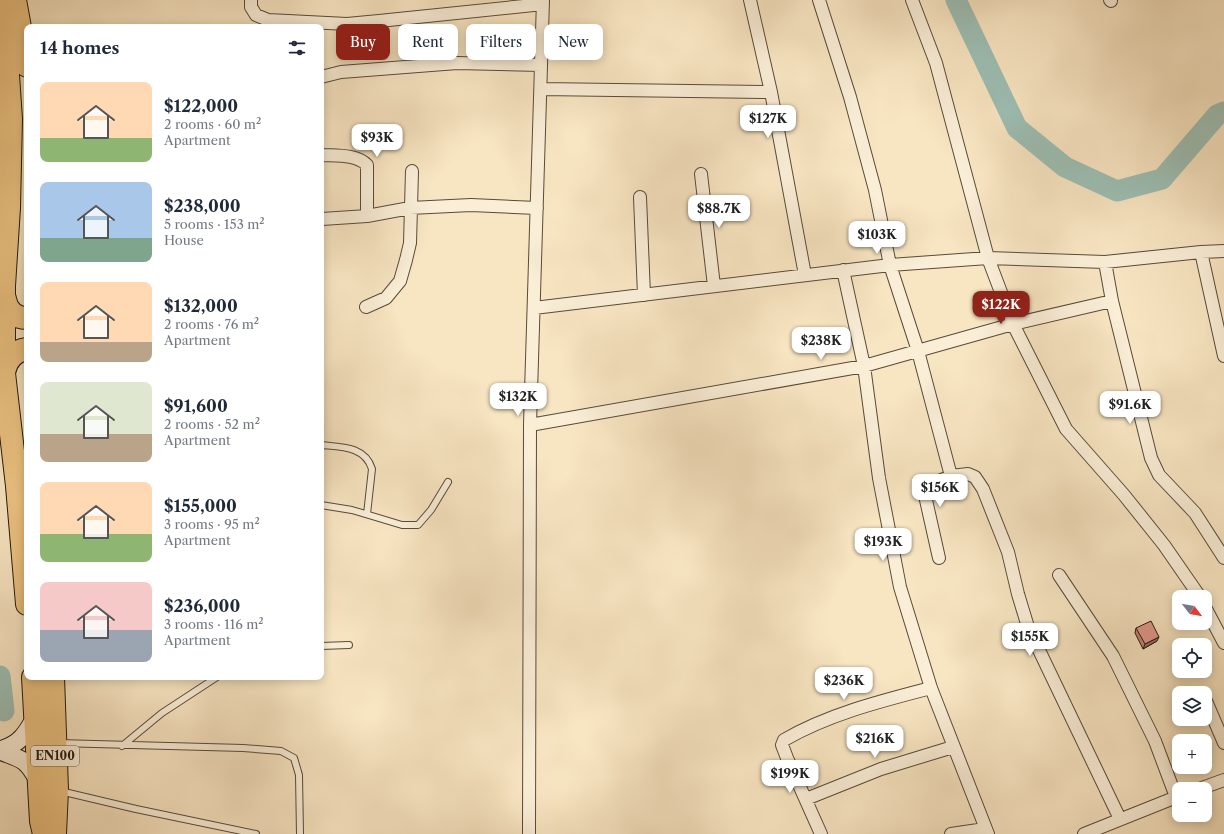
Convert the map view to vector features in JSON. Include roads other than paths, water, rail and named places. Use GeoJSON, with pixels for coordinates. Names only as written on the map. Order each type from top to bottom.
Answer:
{"type":"FeatureCollection","features":[{"type":"Feature","properties":{"kind":"highway"},"geometry":{"type":"LineString","coordinates":[[15,0],[24,50]]}},
{"type":"Feature","properties":{"kind":"highway"},"geometry":{"type":"LineString","coordinates":[[0,1],[5,31],[6,159],[9,208],[2,329],[4,373],[17,486],[24,569]]}},
{"type":"Feature","properties":{"kind":"highway"},"geometry":{"type":"LineString","coordinates":[[3,297],[6,306],[13,314],[24,318]]}},
{"type":"Feature","properties":{"kind":"highway"},"geometry":{"type":"LineString","coordinates":[[4,373],[7,362],[12,356],[18,351],[24,350]]}},
{"type":"Feature","properties":{"kind":"highway","name":"EN100"},"geometry":{"type":"LineString","coordinates":[[33,680],[36,716],[55,834]]}},
{"type":"Feature","properties":{"kind":"highway","name":"EN100"},"geometry":{"type":"LineString","coordinates":[[44,834],[41,821],[55,743],[53,680]]}},
{"type":"Feature","properties":{"kind":"street"},"geometry":{"type":"LineString","coordinates":[[251,0],[251,7],[256,15],[268,20],[347,24],[379,22],[543,2],[530,425],[529,834]]}},
{"type":"Feature","properties":{"kind":"street"},"geometry":{"type":"LineString","coordinates":[[750,0],[771,92],[805,275]]}},
{"type":"Feature","properties":{"kind":"street"},"geometry":{"type":"LineString","coordinates":[[819,0],[850,96],[875,190],[890,265],[918,351],[952,476]]}},
{"type":"Feature","properties":{"kind":"street"},"geometry":{"type":"LineString","coordinates":[[912,0],[936,63],[988,258],[1014,324],[1066,429],[1124,495],[1164,545],[1195,590]]}},
{"type":"Feature","properties":{"kind":"street"},"geometry":{"type":"LineString","coordinates":[[324,76],[356,71],[457,62],[541,65]]}},
{"type":"Feature","properties":{"kind":"street"},"geometry":{"type":"LineString","coordinates":[[541,89],[771,92]]}},
{"type":"Feature","properties":{"kind":"street"},"geometry":{"type":"LineString","coordinates":[[324,155],[356,158],[362,160],[367,165],[367,216]]}},
{"type":"Feature","properties":{"kind":"street"},"geometry":{"type":"LineString","coordinates":[[366,307],[386,298],[400,281],[410,244],[412,171]]}},
{"type":"Feature","properties":{"kind":"street"},"geometry":{"type":"LineString","coordinates":[[701,174],[714,286]]}},
{"type":"Feature","properties":{"kind":"street"},"geometry":{"type":"LineString","coordinates":[[640,197],[644,295]]}},
{"type":"Feature","properties":{"kind":"street"},"geometry":{"type":"LineString","coordinates":[[324,219],[367,216],[410,208],[471,205],[537,208]]}},
{"type":"Feature","properties":{"kind":"street"},"geometry":{"type":"LineString","coordinates":[[534,308],[890,265],[988,258],[1105,262],[1224,251]]}},
{"type":"Feature","properties":{"kind":"street"},"geometry":{"type":"LineString","coordinates":[[1201,252],[1224,356]]}},
{"type":"Feature","properties":{"kind":"street"},"geometry":{"type":"LineString","coordinates":[[1105,262],[1112,301],[1151,458],[1159,475],[1195,513],[1224,558]]}},
{"type":"Feature","properties":{"kind":"street"},"geometry":{"type":"LineString","coordinates":[[844,270],[864,366],[879,478],[899,579],[931,688],[986,831],[951,834]]}},
{"type":"Feature","properties":{"kind":"street"},"geometry":{"type":"LineString","coordinates":[[530,425],[864,366],[1014,324],[1112,301]]}},
{"type":"Feature","properties":{"kind":"street"},"geometry":{"type":"LineString","coordinates":[[939,558],[926,500],[926,490],[932,484],[952,476],[968,474],[975,477],[983,489],[1008,552],[1018,594],[1028,626],[1120,820]]}},
{"type":"Feature","properties":{"kind":"street"},"geometry":{"type":"LineString","coordinates":[[1059,575],[1113,656],[1154,741],[1172,785]]}},
{"type":"Feature","properties":{"kind":"street"},"geometry":{"type":"LineString","coordinates":[[1212,620],[1224,643]]}},
{"type":"Feature","properties":{"kind":"street"},"geometry":{"type":"LineString","coordinates":[[821,834],[787,758],[782,745],[784,740],[817,724],[873,703],[931,688]]}},
{"type":"Feature","properties":{"kind":"street"},"geometry":{"type":"LineString","coordinates":[[1212,715],[1224,743]]}},
{"type":"Feature","properties":{"kind":"street"},"geometry":{"type":"LineString","coordinates":[[0,751],[11,747],[20,741],[36,716]]}},
{"type":"Feature","properties":{"kind":"street"},"geometry":{"type":"LineString","coordinates":[[806,799],[881,769],[953,747]]}},
{"type":"Feature","properties":{"kind":"street"},"geometry":{"type":"LineString","coordinates":[[0,751],[24,760],[47,785]]}},
{"type":"Feature","properties":{"kind":"street"},"geometry":{"type":"LineString","coordinates":[[1212,784],[1224,780]]}},
{"type":"Feature","properties":{"kind":"street"},"geometry":{"type":"LineString","coordinates":[[1084,834],[1172,799]]}},
{"type":"Feature","properties":{"kind":"lane"},"geometry":{"type":"LineString","coordinates":[[324,444],[351,448],[360,453],[370,462],[372,469],[367,514]]}},
{"type":"Feature","properties":{"kind":"lane"},"geometry":{"type":"LineString","coordinates":[[324,505],[352,510],[402,526],[418,525],[431,510],[448,482]]}},
{"type":"Feature","properties":{"kind":"lane"},"geometry":{"type":"LineString","coordinates":[[324,646],[349,645]]}},
{"type":"Feature","properties":{"kind":"lane"},"geometry":{"type":"LineString","coordinates":[[122,746],[162,713],[212,680]]}},
{"type":"Feature","properties":{"kind":"lane"},"geometry":{"type":"LineString","coordinates":[[55,743],[122,746],[243,748],[281,751],[294,758],[299,775],[300,834]]}},
{"type":"Feature","properties":{"kind":"lane"},"geometry":{"type":"LineString","coordinates":[[47,785],[136,809],[256,834]]}},
{"type":"Feature","properties":{"kind":"waterway"},"geometry":{"type":"LineString","coordinates":[[956,0],[1017,128],[1065,167],[1117,191],[1162,179],[1217,115],[1224,112]]}},
{"type":"Feature","properties":{"kind":"waterway"},"geometry":{"type":"LineString","coordinates":[[0,676],[4,711]]}}]}
